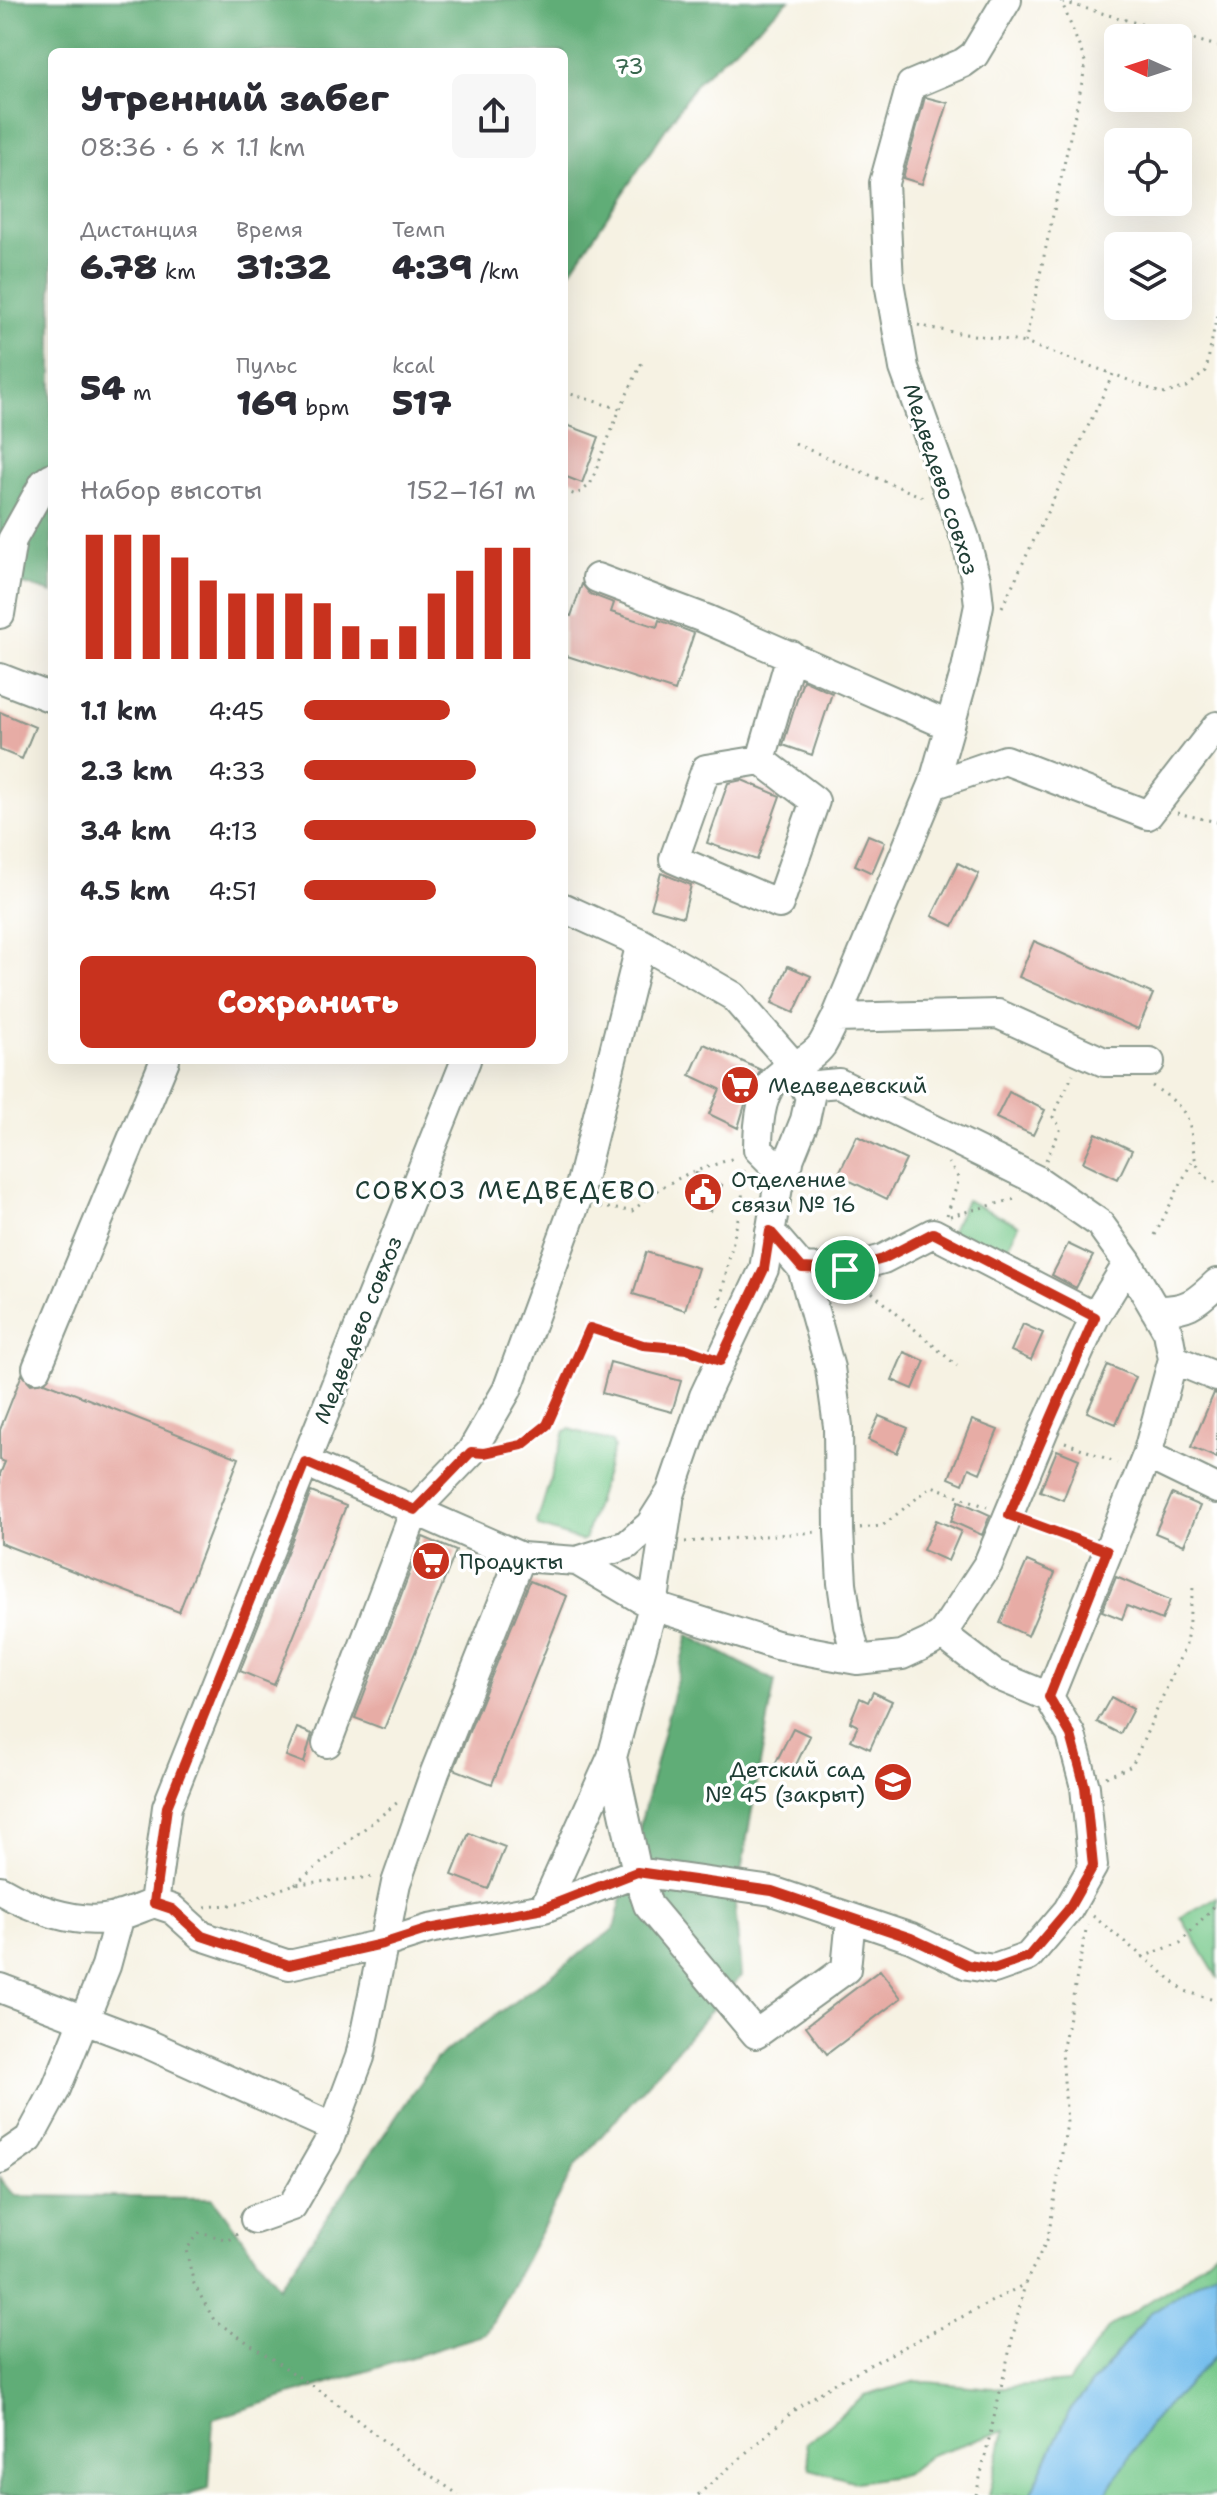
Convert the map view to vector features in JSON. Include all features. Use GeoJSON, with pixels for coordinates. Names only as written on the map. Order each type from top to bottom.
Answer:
{"type":"FeatureCollection","features":[{"type":"Feature","properties":{"kind":"street","name":"Медведево совхоз"},"geometry":{"type":"LineString","coordinates":[[789,1162],[770,1161],[758,1149],[758,1127],[766,1093],[780,1075],[820,1048],[836,1018],[933,785],[966,669],[979,605],[976,579],[955,510],[904,368],[889,282],[884,183],[911,85],[963,63],[974,55],[1007,0]]}},
{"type":"Feature","properties":{"kind":"street"},"geometry":{"type":"LineString","coordinates":[[0,614],[12,540],[48,480]]}},
{"type":"Feature","properties":{"kind":"street"},"geometry":{"type":"LineString","coordinates":[[597,578],[706,619],[950,726]]}},
{"type":"Feature","properties":{"kind":"street"},"geometry":{"type":"LineString","coordinates":[[761,760],[791,655]]}},
{"type":"Feature","properties":{"kind":"street"},"geometry":{"type":"LineString","coordinates":[[0,678],[48,696]]}},
{"type":"Feature","properties":{"kind":"street"},"geometry":{"type":"LineString","coordinates":[[933,785],[1005,760],[1148,815],[1217,726]]}},
{"type":"Feature","properties":{"kind":"street"},"geometry":{"type":"LineString","coordinates":[[761,760],[815,801],[779,904],[674,859],[706,769],[761,760]]}},
{"type":"Feature","properties":{"kind":"street"},"geometry":{"type":"LineString","coordinates":[[544,1908],[612,1757],[653,1606],[671,1492],[704,1396],[764,1269],[778,1187],[805,1120],[810,1097],[793,1067],[733,996],[641,943],[568,910]]}},
{"type":"Feature","properties":{"kind":"street"},"geometry":{"type":"LineString","coordinates":[[327,1743],[415,1510],[471,1452],[507,1390],[572,1211],[641,943]]}},
{"type":"Feature","properties":{"kind":"street"},"geometry":{"type":"LineString","coordinates":[[836,1018],[998,1014],[1104,1062],[1143,1062]]}},
{"type":"Feature","properties":{"kind":"street"},"geometry":{"type":"LineString","coordinates":[[37,1368],[163,1064]]}},
{"type":"Feature","properties":{"kind":"street","name":"Медведево совхоз"},"geometry":{"type":"LineString","coordinates":[[163,1906],[167,1807],[464,1064]]}},
{"type":"Feature","properties":{"kind":"street"},"geometry":{"type":"LineString","coordinates":[[793,1067],[839,1083],[1037,1180],[1099,1223],[1128,1263],[1168,1332],[1173,1359],[1143,1464],[1049,1697]]}},
{"type":"Feature","properties":{"kind":"street"},"geometry":{"type":"LineString","coordinates":[[770,1231],[802,1268],[836,1396],[839,1531],[848,1624],[857,1660]]}},
{"type":"Feature","properties":{"kind":"street"},"geometry":{"type":"LineString","coordinates":[[802,1268],[845,1270],[883,1259],[933,1233],[1095,1317]]}},
{"type":"Feature","properties":{"kind":"street"},"geometry":{"type":"LineString","coordinates":[[577,1561],[653,1606],[776,1645],[857,1660],[902,1655],[942,1634],[988,1564],[1095,1317],[1128,1263]]}},
{"type":"Feature","properties":{"kind":"street"},"geometry":{"type":"LineString","coordinates":[[1155,1310],[1176,1311],[1200,1299],[1217,1283]]}},
{"type":"Feature","properties":{"kind":"street"},"geometry":{"type":"LineString","coordinates":[[1173,1359],[1217,1377]]}},
{"type":"Feature","properties":{"kind":"street"},"geometry":{"type":"LineString","coordinates":[[305,1462],[521,1557],[577,1561],[627,1545],[650,1525],[671,1492]]}},
{"type":"Feature","properties":{"kind":"street"},"geometry":{"type":"LineString","coordinates":[[1143,1464],[1217,1489]]}},
{"type":"Feature","properties":{"kind":"street"},"geometry":{"type":"LineString","coordinates":[[255,2219],[292,2206],[334,2128],[360,2057],[396,1883],[435,1772],[521,1557]]}},
{"type":"Feature","properties":{"kind":"street"},"geometry":{"type":"LineString","coordinates":[[0,1890],[16,1900],[58,1914],[90,1919],[163,1906],[202,1936],[289,1965],[382,1944],[429,1929],[544,1908],[637,1872],[772,1891],[911,1938],[968,1965],[994,1969],[1028,1957],[1068,1910],[1093,1866],[1085,1787],[1071,1735],[1049,1697],[994,1674],[942,1634]]}},
{"type":"Feature","properties":{"kind":"street"},"geometry":{"type":"LineString","coordinates":[[612,1757],[637,1872],[648,1905],[756,2034],[846,1969],[851,1918]]}},
{"type":"Feature","properties":{"kind":"street"},"geometry":{"type":"LineString","coordinates":[[0,2159],[29,2139],[56,2089],[106,1966],[120,1915]]}},
{"type":"Feature","properties":{"kind":"street"},"geometry":{"type":"LineString","coordinates":[[0,1988],[85,2018],[286,2104],[334,2128]]}},
{"type":"Feature","properties":{"kind":"path"},"geometry":{"type":"LineString","coordinates":[[1025,343],[1086,64],[1061,1]]}},
{"type":"Feature","properties":{"kind":"path"},"geometry":{"type":"LineString","coordinates":[[1061,1],[1217,46]]}},
{"type":"Feature","properties":{"kind":"path"},"geometry":{"type":"LineString","coordinates":[[896,319],[945,332],[992,336],[1025,343],[1163,394],[1187,387],[1206,371],[1217,314]]}},
{"type":"Feature","properties":{"kind":"path"},"geometry":{"type":"LineString","coordinates":[[568,492],[576,495],[590,485],[644,358]]}},
{"type":"Feature","properties":{"kind":"path"},"geometry":{"type":"LineString","coordinates":[[997,620],[1113,374]]}},
{"type":"Feature","properties":{"kind":"path"},"geometry":{"type":"LineString","coordinates":[[568,393],[620,409]]}},
{"type":"Feature","properties":{"kind":"path"},"geometry":{"type":"LineString","coordinates":[[795,444],[955,510]]}},
{"type":"Feature","properties":{"kind":"path"},"geometry":{"type":"LineString","coordinates":[[1154,807],[1217,822]]}},
{"type":"Feature","properties":{"kind":"path"},"geometry":{"type":"LineString","coordinates":[[1143,1062],[1149,1084],[1172,1099],[1187,1118],[1193,1159],[1211,1181],[1217,1183]]}},
{"type":"Feature","properties":{"kind":"path"},"geometry":{"type":"LineString","coordinates":[[572,1211],[605,1206],[632,1211],[662,1187],[687,1174],[745,1154],[742,1200],[717,1315]]}},
{"type":"Feature","properties":{"kind":"path"},"geometry":{"type":"LineString","coordinates":[[1155,1235],[1193,1159]]}},
{"type":"Feature","properties":{"kind":"path"},"geometry":{"type":"LineString","coordinates":[[933,1233],[946,1217],[957,1188],[959,1179],[949,1163]]}},
{"type":"Feature","properties":{"kind":"path"},"geometry":{"type":"LineString","coordinates":[[845,1270],[957,1366]]}},
{"type":"Feature","properties":{"kind":"path"},"geometry":{"type":"LineString","coordinates":[[471,1452],[484,1453],[522,1445],[547,1425],[590,1328],[643,1345],[687,1349],[720,1361]]}},
{"type":"Feature","properties":{"kind":"path"},"geometry":{"type":"LineString","coordinates":[[1043,1432],[1143,1464]]}},
{"type":"Feature","properties":{"kind":"path"},"geometry":{"type":"LineString","coordinates":[[663,1544],[882,1526],[932,1486],[1107,1551]]}},
{"type":"Feature","properties":{"kind":"path"},"geometry":{"type":"LineString","coordinates":[[1085,1787],[1132,1766],[1186,1644],[1193,1588]]}},
{"type":"Feature","properties":{"kind":"path"},"geometry":{"type":"LineString","coordinates":[[295,1884],[400,1800]]}},
{"type":"Feature","properties":{"kind":"path"},"geometry":{"type":"LineString","coordinates":[[163,1906],[239,1904],[295,1884],[368,1876],[396,1883]]}},
{"type":"Feature","properties":{"kind":"path"},"geometry":{"type":"LineString","coordinates":[[1142,1957],[1180,1943],[1217,1903]]}},
{"type":"Feature","properties":{"kind":"path"},"geometry":{"type":"LineString","coordinates":[[976,2495],[1025,2284],[1048,2238],[1067,2123],[1062,2052],[1089,1913],[1185,1991],[1217,2001]]}},
{"type":"Feature","properties":{"kind":"path"},"geometry":{"type":"LineString","coordinates":[[255,2219],[228,2240],[200,2232],[186,2250],[194,2284],[214,2320],[326,2395],[405,2458],[459,2495]]}},
{"type":"Feature","properties":{"kind":"path"},"geometry":{"type":"LineString","coordinates":[[698,2495],[798,2407],[839,2381],[1025,2284]]}},
{"type":"Feature","properties":{"kind":"green space","name":"73"},"geometry":{"type":"Polygon","coordinates":[[[0,0],[789,0],[697,82],[568,275],[568,48],[48,48],[48,592],[5,578],[0,590],[0,0]]]}},
{"type":"Feature","properties":{"kind":"green space"},"geometry":{"type":"Polygon","coordinates":[[[966,1200],[1019,1225],[1002,1259],[950,1234],[966,1200]]]}},
{"type":"Feature","properties":{"kind":"green space"},"geometry":{"type":"Polygon","coordinates":[[[570,1429],[612,1442],[614,1447],[585,1538],[581,1541],[539,1527],[537,1523],[565,1431],[570,1429]]]}},
{"type":"Feature","properties":{"kind":"green space"},"geometry":{"type":"Polygon","coordinates":[[[688,1635],[775,1681],[735,1905],[741,1976],[576,2165],[486,2334],[213,2419],[209,2489],[187,2495],[0,2495],[0,2178],[15,2196],[212,2198],[279,2287],[436,2059],[614,1929],[688,1635]]]}},
{"type":"Feature","properties":{"kind":"green space"},"geometry":{"type":"Polygon","coordinates":[[[1217,1897],[1217,1977],[1181,1917],[1217,1897]]]}},
{"type":"Feature","properties":{"kind":"green space"},"geometry":{"type":"Polygon","coordinates":[[[1217,2250],[1217,2270],[1150,2313],[1069,2412],[1030,2495],[989,2495],[1004,2431],[930,2455],[904,2475],[856,2482],[810,2469],[806,2443],[865,2396],[916,2381],[992,2388],[1068,2382],[1109,2327],[1178,2283],[1217,2250]]]}},
{"type":"Feature","properties":{"kind":"green space"},"geometry":{"type":"Polygon","coordinates":[[[1217,2354],[1217,2495],[1105,2495],[1152,2421],[1217,2354]]]}},
{"type":"Feature","properties":{"kind":"water"},"geometry":{"type":"Polygon","coordinates":[[[1217,2270],[1217,2354],[1152,2421],[1105,2495],[1030,2495],[1069,2412],[1150,2313],[1217,2270]]]}},
{"type":"Feature","properties":{"kind":"building"},"geometry":{"type":"Polygon","coordinates":[[[925,97],[948,103],[922,184],[903,178],[925,97]]]}},
{"type":"Feature","properties":{"kind":"building"},"geometry":{"type":"Polygon","coordinates":[[[568,425],[599,437],[582,483],[568,478],[568,425]]]}},
{"type":"Feature","properties":{"kind":"building"},"geometry":{"type":"Polygon","coordinates":[[[582,584],[590,594],[614,603],[611,612],[657,627],[659,620],[694,633],[675,691],[568,656],[568,615],[571,616],[582,584]]]}},
{"type":"Feature","properties":{"kind":"building"},"geometry":{"type":"Polygon","coordinates":[[[803,680],[832,693],[812,755],[783,745],[803,680]]]}},
{"type":"Feature","properties":{"kind":"building"},"geometry":{"type":"Polygon","coordinates":[[[0,712],[35,727],[22,759],[0,750],[0,712]]]}},
{"type":"Feature","properties":{"kind":"building"},"geometry":{"type":"Polygon","coordinates":[[[742,780],[780,796],[757,860],[707,843],[728,783],[742,780]]]}},
{"type":"Feature","properties":{"kind":"building"},"geometry":{"type":"Polygon","coordinates":[[[868,835],[885,842],[872,873],[855,865],[868,835]]]}},
{"type":"Feature","properties":{"kind":"building"},"geometry":{"type":"Polygon","coordinates":[[[958,863],[979,874],[953,926],[932,916],[958,863]]]}},
{"type":"Feature","properties":{"kind":"building"},"geometry":{"type":"Polygon","coordinates":[[[661,873],[691,885],[683,917],[651,908],[661,873]]]}},
{"type":"Feature","properties":{"kind":"building"},"geometry":{"type":"Polygon","coordinates":[[[1034,941],[1153,994],[1138,1029],[1019,977],[1034,941]]]}},
{"type":"Feature","properties":{"kind":"building"},"geometry":{"type":"Polygon","coordinates":[[[788,966],[811,976],[794,1013],[772,1003],[788,966]]]}},
{"type":"Feature","properties":{"kind":"building","name":"Медведевский"},"geometry":{"type":"Polygon","coordinates":[[[704,1044],[761,1070],[749,1091],[738,1128],[709,1114],[720,1089],[690,1075],[704,1044]]]}},
{"type":"Feature","properties":{"kind":"building"},"geometry":{"type":"Polygon","coordinates":[[[1009,1092],[1045,1110],[1033,1135],[996,1118],[1009,1092]]]}},
{"type":"Feature","properties":{"kind":"building"},"geometry":{"type":"Polygon","coordinates":[[[1096,1133],[1132,1150],[1118,1179],[1083,1162],[1096,1133]]]}},
{"type":"Feature","properties":{"kind":"building"},"geometry":{"type":"Polygon","coordinates":[[[857,1136],[906,1160],[887,1199],[838,1175],[857,1136]]]}},
{"type":"Feature","properties":{"kind":"building","name":"Отделение связи № 16"},"geometry":{"type":"Polygon","coordinates":[[[696,1173],[722,1185],[710,1211],[684,1200],[696,1173]]]}},
{"type":"Feature","properties":{"kind":"building"},"geometry":{"type":"Polygon","coordinates":[[[1068,1244],[1093,1256],[1076,1288],[1052,1275],[1068,1244]]]}},
{"type":"Feature","properties":{"kind":"building"},"geometry":{"type":"Polygon","coordinates":[[[646,1252],[698,1268],[685,1310],[633,1294],[646,1252]]]}},
{"type":"Feature","properties":{"kind":"building"},"geometry":{"type":"Polygon","coordinates":[[[1023,1324],[1043,1333],[1031,1360],[1011,1351],[1023,1324]]]}},
{"type":"Feature","properties":{"kind":"building"},"geometry":{"type":"Polygon","coordinates":[[[904,1352],[925,1361],[913,1389],[892,1380],[904,1352]]]}},
{"type":"Feature","properties":{"kind":"building"},"geometry":{"type":"Polygon","coordinates":[[[610,1362],[681,1381],[672,1412],[602,1393],[610,1362]]]}},
{"type":"Feature","properties":{"kind":"building"},"geometry":{"type":"Polygon","coordinates":[[[1108,1365],[1136,1377],[1116,1424],[1087,1412],[1108,1365]]]}},
{"type":"Feature","properties":{"kind":"building"},"geometry":{"type":"Polygon","coordinates":[[[22,1374],[31,1384],[45,1382],[239,1458],[179,1612],[0,1543],[0,1474],[5,1462],[0,1460],[0,1430],[22,1374]]]}},
{"type":"Feature","properties":{"kind":"building"},"geometry":{"type":"Polygon","coordinates":[[[1214,1393],[1217,1394],[1217,1458],[1191,1447],[1214,1393]]]}},
{"type":"Feature","properties":{"kind":"building"},"geometry":{"type":"Polygon","coordinates":[[[879,1416],[908,1428],[897,1453],[868,1440],[879,1416]]]}},
{"type":"Feature","properties":{"kind":"building"},"geometry":{"type":"Polygon","coordinates":[[[972,1420],[998,1430],[980,1473],[969,1468],[963,1484],[949,1478],[972,1420]]]}},
{"type":"Feature","properties":{"kind":"building"},"geometry":{"type":"Polygon","coordinates":[[[1057,1450],[1079,1459],[1063,1500],[1040,1491],[1057,1450]]]}},
{"type":"Feature","properties":{"kind":"building"},"geometry":{"type":"Polygon","coordinates":[[[311,1492],[346,1506],[274,1685],[240,1671],[311,1492]]]}},
{"type":"Feature","properties":{"kind":"building"},"geometry":{"type":"Polygon","coordinates":[[[1172,1494],[1200,1506],[1184,1545],[1155,1533],[1172,1494]]]}},
{"type":"Feature","properties":{"kind":"building"},"geometry":{"type":"Polygon","coordinates":[[[959,1501],[990,1515],[982,1535],[951,1521],[959,1501]]]}},
{"type":"Feature","properties":{"kind":"building"},"geometry":{"type":"Polygon","coordinates":[[[936,1520],[961,1531],[948,1561],[923,1550],[936,1520]]]}},
{"type":"Feature","properties":{"kind":"building"},"geometry":{"type":"Polygon","coordinates":[[[423,1537],[456,1551],[384,1729],[355,1718],[423,1537]]]}},
{"type":"Feature","properties":{"kind":"building"},"geometry":{"type":"Polygon","coordinates":[[[1027,1561],[1055,1573],[1028,1636],[1000,1623],[1027,1561]]]}},
{"type":"Feature","properties":{"kind":"building"},"geometry":{"type":"Polygon","coordinates":[[[1116,1577],[1170,1600],[1162,1620],[1127,1606],[1122,1619],[1102,1611],[1116,1577]]]}},
{"type":"Feature","properties":{"kind":"building"},"geometry":{"type":"Polygon","coordinates":[[[530,1581],[567,1596],[492,1784],[454,1769],[530,1581]]]}},
{"type":"Feature","properties":{"kind":"building"},"geometry":{"type":"Polygon","coordinates":[[[873,1692],[892,1701],[870,1749],[851,1740],[858,1726],[850,1722],[860,1698],[868,1702],[873,1692]]]}},
{"type":"Feature","properties":{"kind":"building"},"geometry":{"type":"Polygon","coordinates":[[[1111,1697],[1133,1709],[1120,1734],[1097,1722],[1111,1697]]]}},
{"type":"Feature","properties":{"kind":"building"},"geometry":{"type":"Polygon","coordinates":[[[297,1728],[312,1734],[304,1763],[286,1756],[297,1728]]]}},
{"type":"Feature","properties":{"kind":"building"},"geometry":{"type":"Polygon","coordinates":[[[793,1728],[810,1736],[791,1775],[774,1766],[793,1728]]]}},
{"type":"Feature","properties":{"kind":"building"},"geometry":{"type":"Polygon","coordinates":[[[469,1833],[505,1847],[488,1889],[452,1875],[469,1833]]]}},
{"type":"Feature","properties":{"kind":"building"},"geometry":{"type":"Polygon","coordinates":[[[880,1970],[901,1998],[827,2054],[806,2026],[880,1970]]]}},
{"type":"Feature","properties":{"kind":"place","name":"Медведевский"},"geometry":{"type":"Point","coordinates":[740,1085]}},
{"type":"Feature","properties":{"kind":"place","name":"Отделение связи № 16"},"geometry":{"type":"Point","coordinates":[703,1192]}},
{"type":"Feature","properties":{"kind":"place","name":"Продукты"},"geometry":{"type":"Point","coordinates":[431,1561]}},
{"type":"Feature","properties":{"kind":"place","name":"Детский сад № 45 (закрыт)"},"geometry":{"type":"Point","coordinates":[893,1782]}},
{"type":"Feature","properties":{"kind":"district","name":"СОВХОЗ МЕДВЕДЕВО"},"geometry":{"type":"Point","coordinates":[506,1189]}},
{"type":"Feature","properties":{"kind":"route"},"geometry":{"type":"LineString","coordinates":[[770,1231],[802,1268],[845,1270],[883,1259],[933,1233],[1095,1317],[1009,1515],[1107,1551],[1049,1697],[1071,1735],[1085,1787],[1093,1866],[1068,1910],[1028,1957],[994,1969],[968,1965],[911,1938],[772,1891],[637,1872],[544,1908],[429,1929],[382,1944],[289,1965],[202,1936],[172,1909],[154,1903],[167,1807],[305,1462],[415,1510],[471,1452],[484,1453],[522,1445],[547,1425],[590,1328],[643,1345],[687,1349],[720,1361],[764,1269],[770,1231]]}}]}
